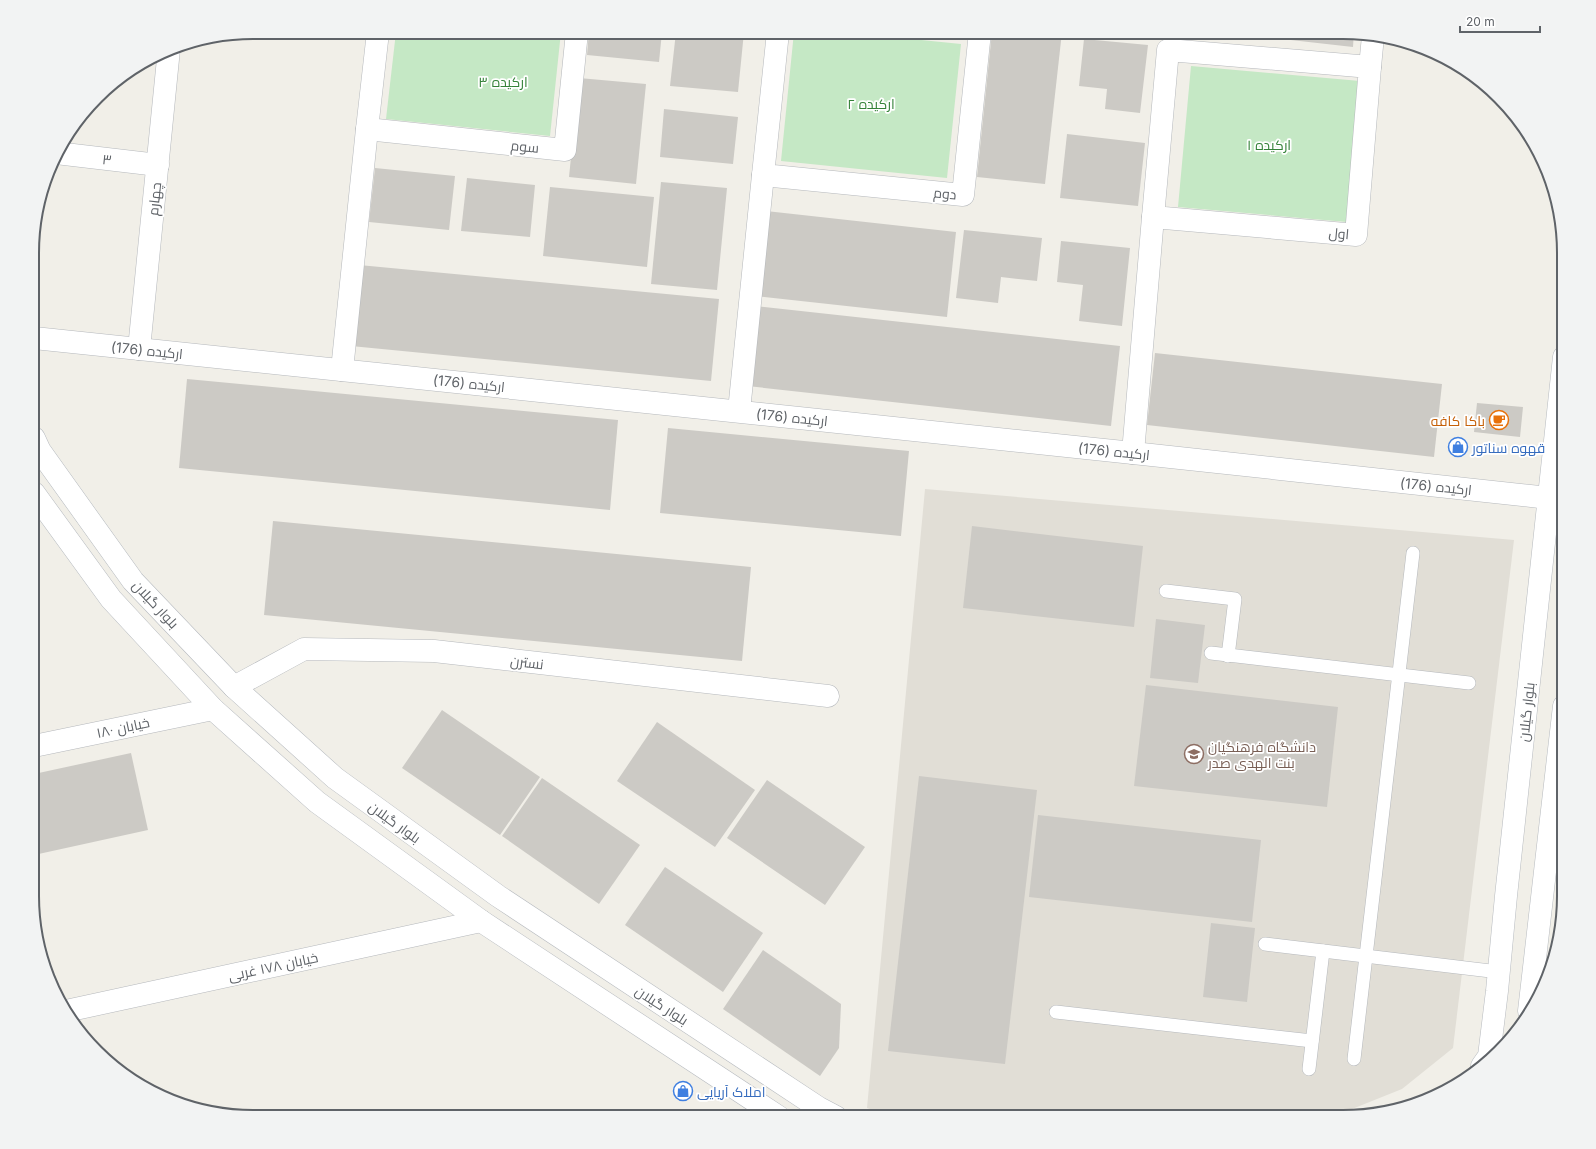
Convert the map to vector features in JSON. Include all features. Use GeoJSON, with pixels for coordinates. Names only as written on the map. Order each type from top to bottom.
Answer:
{"type":"FeatureCollection","features":[{"type":"Feature","properties":{"kind":"street"},"geometry":{"type":"LineString","coordinates":[[342,370],[377,39]]}},
{"type":"Feature","properties":{"kind":"street","name":"سوم"},"geometry":{"type":"LineString","coordinates":[[368,130],[565,150],[576,39]]}},
{"type":"Feature","properties":{"kind":"street"},"geometry":{"type":"LineString","coordinates":[[739,411],[777,39]]}},
{"type":"Feature","properties":{"kind":"street","name":"دوم"},"geometry":{"type":"LineString","coordinates":[[763,175],[963,195],[979,39]]}},
{"type":"Feature","properties":{"kind":"street","name":"اول"},"geometry":{"type":"LineString","coordinates":[[1153,217],[1356,235],[1372,41]]}},
{"type":"Feature","properties":{"kind":"street"},"geometry":{"type":"LineString","coordinates":[[1133,453],[1168,50],[1370,67]]}},
{"type":"Feature","properties":{"kind":"street","name":"چهارم"},"geometry":{"type":"LineString","coordinates":[[139,349],[168,56]]}},
{"type":"Feature","properties":{"kind":"street","name":"۳"},"geometry":{"type":"LineString","coordinates":[[63,154],[158,165]]}},
{"type":"Feature","properties":{"kind":"street","name":"ارکیده (176)"},"geometry":{"type":"LineString","coordinates":[[39,339],[739,411],[1549,498]]}},
{"type":"Feature","properties":{"kind":"street","name":"بلوار گیلان"},"geometry":{"type":"LineString","coordinates":[[1490,1051],[1557,422]]}},
{"type":"Feature","properties":{"kind":"street","name":"بلوار گیلان"},"geometry":{"type":"LineString","coordinates":[[39,449],[133,581],[234,687],[335,778],[498,896],[823,1110]]}},
{"type":"Feature","properties":{"kind":"street","name":"بلوار گیلان"},"geometry":{"type":"LineString","coordinates":[[39,500],[111,599],[213,708],[317,802],[481,920],[768,1110]]}},
{"type":"Feature","properties":{"kind":"street","name":"نسترن"},"geometry":{"type":"LineString","coordinates":[[234,687],[304,649],[434,651],[828,696]]}},
{"type":"Feature","properties":{"kind":"street","name":"خیابان ۱۸۰"},"geometry":{"type":"LineString","coordinates":[[39,745],[213,708]]}},
{"type":"Feature","properties":{"kind":"street"},"geometry":{"type":"LineString","coordinates":[[1531,998],[1557,809]]}},
{"type":"Feature","properties":{"kind":"street","name":"خیابان ۱۷۸ غربی"},"geometry":{"type":"LineString","coordinates":[[72,1010],[481,920]]}},
{"type":"Feature","properties":{"kind":"lane"},"geometry":{"type":"LineString","coordinates":[[1354,1059],[1413,553]]}},
{"type":"Feature","properties":{"kind":"lane"},"geometry":{"type":"LineString","coordinates":[[1166,591],[1235,599],[1228,656]]}},
{"type":"Feature","properties":{"kind":"lane"},"geometry":{"type":"LineString","coordinates":[[1211,653],[1469,683]]}},
{"type":"Feature","properties":{"kind":"lane"},"geometry":{"type":"LineString","coordinates":[[1265,944],[1499,972]]}},
{"type":"Feature","properties":{"kind":"lane"},"geometry":{"type":"LineString","coordinates":[[1309,1069],[1323,951]]}},
{"type":"Feature","properties":{"kind":"lane"},"geometry":{"type":"LineString","coordinates":[[1056,1012],[1312,1041]]}},
{"type":"Feature","properties":{"kind":"shaded area","name":"دانشگاه فرهنگیان بنت الهدی صدر"},"geometry":{"type":"Polygon","coordinates":[[[925,489],[1514,540],[1453,1048],[1402,1089],[1350,1110],[873,1110],[867,1108],[925,489]]]}},
{"type":"Feature","properties":{"kind":"green space","name":"ارکیده ۳"},"geometry":{"type":"Polygon","coordinates":[[[395,39],[560,39],[550,136],[386,119],[395,39]]]}},
{"type":"Feature","properties":{"kind":"green space","name":"ارکیده ۲"},"geometry":{"type":"Polygon","coordinates":[[[793,39],[911,39],[961,44],[947,178],[781,161],[793,39]]]}},
{"type":"Feature","properties":{"kind":"green space","name":"ارکیده ۱"},"geometry":{"type":"Polygon","coordinates":[[[1191,66],[1360,81],[1347,222],[1178,207],[1191,66]]]}},
{"type":"Feature","properties":{"kind":"building"},"geometry":{"type":"Polygon","coordinates":[[[588,39],[661,39],[659,62],[587,55],[588,39]]]}},
{"type":"Feature","properties":{"kind":"building"},"geometry":{"type":"Polygon","coordinates":[[[675,39],[743,39],[738,92],[670,86],[675,39]]]}},
{"type":"Feature","properties":{"kind":"building"},"geometry":{"type":"Polygon","coordinates":[[[991,39],[1061,39],[1045,184],[977,177],[991,39]]]}},
{"type":"Feature","properties":{"kind":"building"},"geometry":{"type":"Polygon","coordinates":[[[1084,39],[1148,45],[1140,113],[1105,109],[1107,89],[1079,86],[1084,39]]]}},
{"type":"Feature","properties":{"kind":"building"},"geometry":{"type":"Polygon","coordinates":[[[1282,39],[1354,39],[1353,47],[1282,39]]]}},
{"type":"Feature","properties":{"kind":"building"},"geometry":{"type":"Polygon","coordinates":[[[579,78],[646,84],[636,184],[569,177],[579,78]]]}},
{"type":"Feature","properties":{"kind":"building"},"geometry":{"type":"Polygon","coordinates":[[[664,109],[738,117],[733,164],[660,157],[664,109]]]}},
{"type":"Feature","properties":{"kind":"building"},"geometry":{"type":"Polygon","coordinates":[[[1067,134],[1145,143],[1138,206],[1060,198],[1067,134]]]}},
{"type":"Feature","properties":{"kind":"building"},"geometry":{"type":"Polygon","coordinates":[[[375,168],[455,176],[449,230],[369,222],[375,168]]]}},
{"type":"Feature","properties":{"kind":"building"},"geometry":{"type":"Polygon","coordinates":[[[467,178],[535,185],[530,237],[461,231],[467,178]]]}},
{"type":"Feature","properties":{"kind":"building"},"geometry":{"type":"Polygon","coordinates":[[[661,182],[727,188],[717,290],[651,284],[661,182]]]}},
{"type":"Feature","properties":{"kind":"building"},"geometry":{"type":"Polygon","coordinates":[[[550,187],[654,197],[647,267],[543,256],[550,187]]]}},
{"type":"Feature","properties":{"kind":"building"},"geometry":{"type":"Polygon","coordinates":[[[766,211],[956,232],[947,317],[756,296],[766,211]]]}},
{"type":"Feature","properties":{"kind":"building"},"geometry":{"type":"Polygon","coordinates":[[[964,230],[1042,238],[1037,281],[1001,277],[998,303],[956,298],[964,230]]]}},
{"type":"Feature","properties":{"kind":"building"},"geometry":{"type":"Polygon","coordinates":[[[1061,241],[1130,248],[1122,326],[1079,321],[1083,285],[1057,282],[1061,241]]]}},
{"type":"Feature","properties":{"kind":"building"},"geometry":{"type":"Polygon","coordinates":[[[359,265],[719,299],[711,381],[351,346],[359,265]]]}},
{"type":"Feature","properties":{"kind":"building"},"geometry":{"type":"Polygon","coordinates":[[[756,306],[1120,346],[1111,426],[747,386],[756,306]]]}},
{"type":"Feature","properties":{"kind":"building"},"geometry":{"type":"Polygon","coordinates":[[[1155,353],[1442,384],[1434,457],[1147,425],[1155,353]]]}},
{"type":"Feature","properties":{"kind":"building"},"geometry":{"type":"Polygon","coordinates":[[[187,379],[618,420],[610,510],[179,468],[187,379]]]}},
{"type":"Feature","properties":{"kind":"building","name":"باکا کافه"},"geometry":{"type":"Polygon","coordinates":[[[1477,403],[1523,407],[1520,437],[1474,432],[1477,403]]]}},
{"type":"Feature","properties":{"kind":"building"},"geometry":{"type":"Polygon","coordinates":[[[668,428],[909,451],[901,536],[660,513],[668,428]]]}},
{"type":"Feature","properties":{"kind":"building"},"geometry":{"type":"Polygon","coordinates":[[[273,521],[751,567],[742,661],[264,615],[273,521]]]}},
{"type":"Feature","properties":{"kind":"building"},"geometry":{"type":"Polygon","coordinates":[[[972,526],[1143,546],[1134,627],[963,608],[972,526]]]}},
{"type":"Feature","properties":{"kind":"building"},"geometry":{"type":"Polygon","coordinates":[[[1156,619],[1205,625],[1198,683],[1150,678],[1156,619]]]}},
{"type":"Feature","properties":{"kind":"building"},"geometry":{"type":"Polygon","coordinates":[[[1146,685],[1338,707],[1327,807],[1134,786],[1146,685]]]}},
{"type":"Feature","properties":{"kind":"building"},"geometry":{"type":"Polygon","coordinates":[[[442,710],[540,777],[500,835],[402,768],[442,710]]]}},
{"type":"Feature","properties":{"kind":"building"},"geometry":{"type":"Polygon","coordinates":[[[657,722],[755,790],[715,847],[617,781],[657,722]]]}},
{"type":"Feature","properties":{"kind":"building"},"geometry":{"type":"Polygon","coordinates":[[[131,753],[148,830],[39,854],[39,773],[131,753]]]}},
{"type":"Feature","properties":{"kind":"building"},"geometry":{"type":"Polygon","coordinates":[[[919,776],[1037,790],[1005,1064],[888,1051],[919,776]]]}},
{"type":"Feature","properties":{"kind":"building"},"geometry":{"type":"Polygon","coordinates":[[[542,778],[640,845],[599,904],[502,836],[542,778]]]}},
{"type":"Feature","properties":{"kind":"building"},"geometry":{"type":"Polygon","coordinates":[[[767,780],[865,847],[825,905],[727,838],[767,780]]]}},
{"type":"Feature","properties":{"kind":"building"},"geometry":{"type":"Polygon","coordinates":[[[1038,815],[1261,840],[1252,922],[1029,897],[1038,815]]]}},
{"type":"Feature","properties":{"kind":"building"},"geometry":{"type":"Polygon","coordinates":[[[665,867],[763,933],[723,992],[625,925],[665,867]]]}},
{"type":"Feature","properties":{"kind":"building"},"geometry":{"type":"Polygon","coordinates":[[[1211,923],[1255,928],[1247,1002],[1203,997],[1211,923]]]}},
{"type":"Feature","properties":{"kind":"building"},"geometry":{"type":"Polygon","coordinates":[[[763,950],[841,1004],[839,1048],[820,1076],[723,1009],[763,950]]]}},
{"type":"Feature","properties":{"kind":"place","name":"باکا کافه"},"geometry":{"type":"Point","coordinates":[1499,420]}},
{"type":"Feature","properties":{"kind":"place","name":"قهوه سناتور"},"geometry":{"type":"Point","coordinates":[1458,447]}},
{"type":"Feature","properties":{"kind":"place","name":"دانشگاه فرهنگیان بنت الهدی صدر"},"geometry":{"type":"Point","coordinates":[1194,754]}},
{"type":"Feature","properties":{"kind":"place","name":"املاک آریایی"},"geometry":{"type":"Point","coordinates":[683,1091]}}]}
